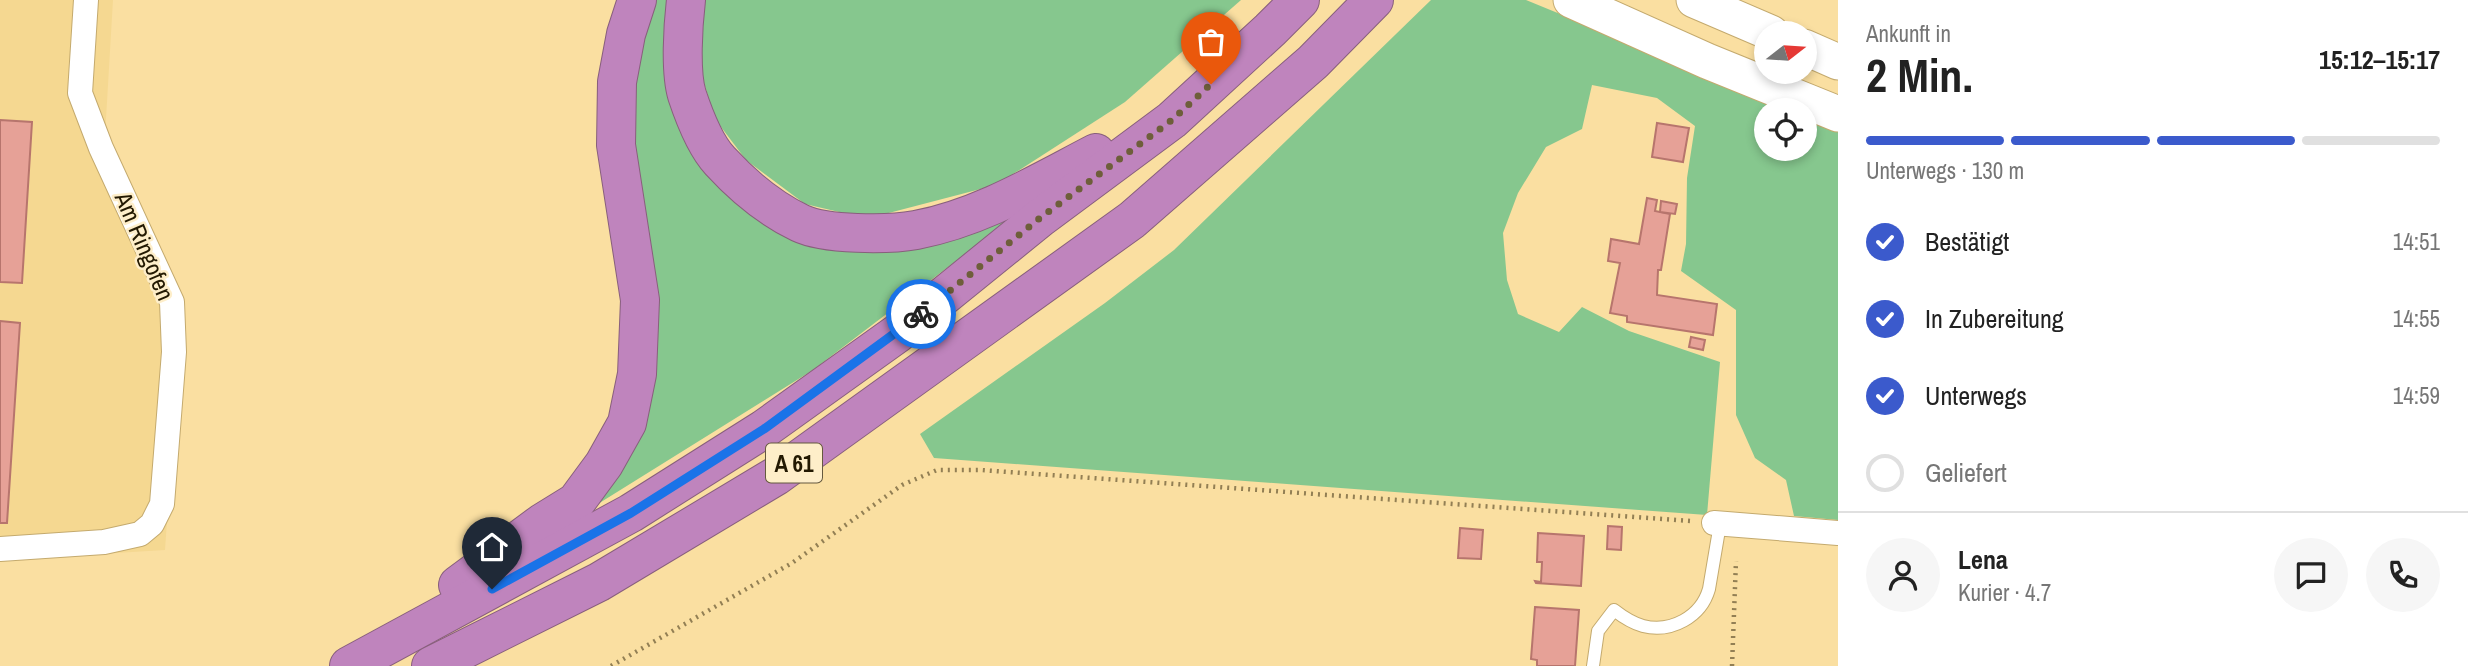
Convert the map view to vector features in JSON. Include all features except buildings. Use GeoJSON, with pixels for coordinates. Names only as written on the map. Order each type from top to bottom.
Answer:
{"type":"FeatureCollection","features":[{"type":"Feature","properties":{"kind":"highway"},"geometry":{"type":"LineString","coordinates":[[349,666],[542,523],[576,502],[604,464],[627,423],[637,374],[640,300],[616,145],[617,82],[625,34],[637,0]]}},
{"type":"Feature","properties":{"kind":"highway"},"geometry":{"type":"LineString","coordinates":[[686,0],[683,50],[686,93],[701,127],[719,160],[756,195],[802,224],[851,233],[914,230],[971,215],[1118,142],[1172,120]]}},
{"type":"Feature","properties":{"kind":"highway","name":"A 61"},"geometry":{"type":"LineString","coordinates":[[349,666],[631,513],[764,429],[898,333],[1040,218],[1172,120],[1300,0]]}},
{"type":"Feature","properties":{"kind":"highway","name":"A 61"},"geometry":{"type":"LineString","coordinates":[[431,666],[599,582],[776,476],[1132,220],[1313,62],[1374,0]]}},
{"type":"Feature","properties":{"kind":"main road"},"geometry":{"type":"LineString","coordinates":[[1570,0],[1707,61],[1838,114]]}},
{"type":"Feature","properties":{"kind":"main road"},"geometry":{"type":"LineString","coordinates":[[1694,0],[1754,26]]}},
{"type":"Feature","properties":{"kind":"main road"},"geometry":{"type":"LineString","coordinates":[[1817,53],[1838,62]]}},
{"type":"Feature","properties":{"kind":"street","name":"Am Ringofen"},"geometry":{"type":"LineString","coordinates":[[0,548],[104,542],[140,534],[152,524],[162,504],[174,352],[172,302],[101,148],[80,93],[86,0]]}},
{"type":"Feature","properties":{"kind":"street"},"geometry":{"type":"LineString","coordinates":[[1724,524],[1838,533]]}},
{"type":"Feature","properties":{"kind":"lane"},"geometry":{"type":"LineString","coordinates":[[1593,666],[1598,631],[1614,610],[1635,624],[1666,627],[1679,624],[1700,606],[1709,589],[1724,524]]}},
{"type":"Feature","properties":{"kind":"path"},"geometry":{"type":"LineString","coordinates":[[611,666],[792,563],[902,485],[937,470],[981,470],[1724,524],[1732,666]]}},
{"type":"Feature","properties":{"kind":"shaded area"},"geometry":{"type":"Polygon","coordinates":[[[0,0],[113,0],[105,136],[182,303],[165,550],[0,560],[0,0]]]}},
{"type":"Feature","properties":{"kind":"green space"},"geometry":{"type":"Polygon","coordinates":[[[648,0],[670,0],[670,91],[807,236],[1057,184],[813,370],[585,512],[633,435],[627,113],[648,0]]]}},
{"type":"Feature","properties":{"kind":"green space"},"geometry":{"type":"Polygon","coordinates":[[[704,0],[1241,0],[1125,102],[996,185],[881,215],[852,215],[805,204],[746,160],[715,119],[700,70],[704,0]]]}},
{"type":"Feature","properties":{"kind":"green space"},"geometry":{"type":"Polygon","coordinates":[[[1431,0],[1526,0],[1765,98],[1754,98],[1754,161],[1817,161],[1817,119],[1838,128],[1838,520],[1794,516],[1786,480],[1755,458],[1736,415],[1736,310],[1681,271],[1686,244],[1687,178],[1695,126],[1657,98],[1592,85],[1582,129],[1546,147],[1518,193],[1503,233],[1507,280],[1518,314],[1559,332],[1582,307],[1629,331],[1720,362],[1707,515],[934,458],[920,434],[1105,303],[1174,250],[1431,0]]]}},
{"type":"Feature","properties":{"kind":"way so far"},"geometry":{"type":"LineString","coordinates":[[921,314],[1040,218],[1172,120],[1211,84]]}},
{"type":"Feature","properties":{"kind":"route"},"geometry":{"type":"LineString","coordinates":[[492,589],[631,513],[764,429],[921,314]]}}]}
